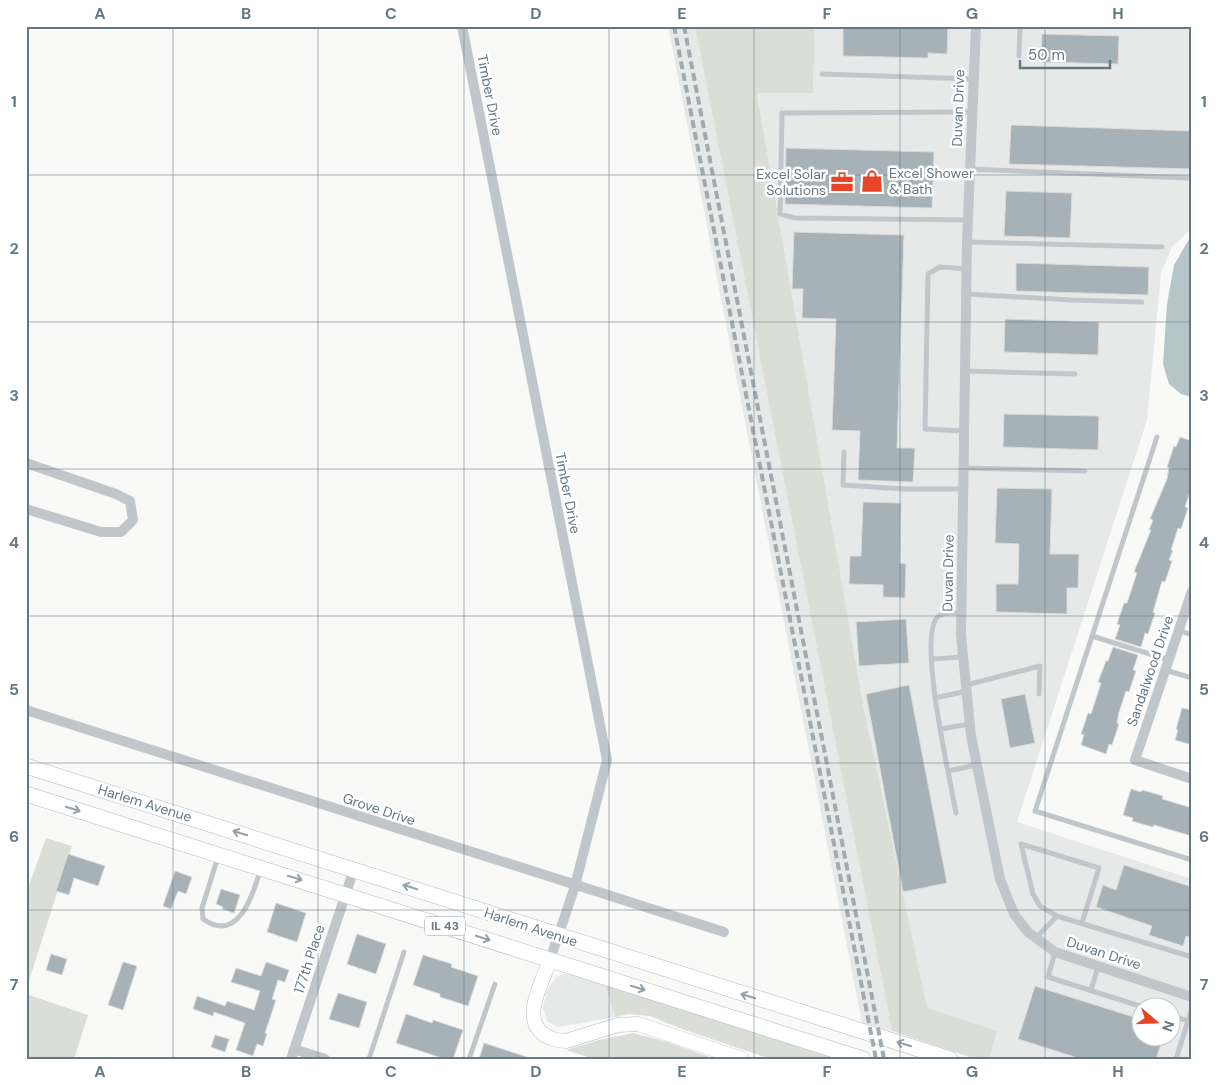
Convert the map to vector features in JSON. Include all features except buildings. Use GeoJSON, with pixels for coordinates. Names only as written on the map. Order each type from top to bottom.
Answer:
{"type":"FeatureCollection","features":[{"type":"Feature","properties":{"kind":"main road","name":"Harlem Avenue"},"geometry":{"type":"LineString","coordinates":[[26,766],[950,1059]]}},
{"type":"Feature","properties":{"kind":"main road","name":"Harlem Avenue"},"geometry":{"type":"LineString","coordinates":[[26,794],[863,1059]]}},
{"type":"Feature","properties":{"kind":"main road"},"geometry":{"type":"LineString","coordinates":[[140,830],[148,804]]}},
{"type":"Feature","properties":{"kind":"street","name":"Timber Drive"},"geometry":{"type":"LineString","coordinates":[[462,26],[607,760],[575,886],[550,960]]}},
{"type":"Feature","properties":{"kind":"street","name":"Duvan Drive"},"geometry":{"type":"LineString","coordinates":[[976,26],[967,242],[962,613],[970,724],[1000,879],[1014,914],[1028,932],[1055,952],[1192,997]]}},
{"type":"Feature","properties":{"kind":"street"},"geometry":{"type":"LineString","coordinates":[[26,463],[116,494],[130,501],[133,520],[121,532],[101,532],[26,509]]}},
{"type":"Feature","properties":{"kind":"street","name":"Sandalwood Drive"},"geometry":{"type":"LineString","coordinates":[[1192,591],[1135,760],[1192,779]]}},
{"type":"Feature","properties":{"kind":"street","name":"Grove Drive"},"geometry":{"type":"LineString","coordinates":[[26,710],[724,932]]}},
{"type":"Feature","properties":{"kind":"street","name":"177th Place"},"geometry":{"type":"LineString","coordinates":[[293,1054],[354,869]]}},
{"type":"Feature","properties":{"kind":"street"},"geometry":{"type":"LineString","coordinates":[[550,960],[535,1003],[533,1015],[534,1023],[538,1030],[547,1036],[558,1041],[566,1041],[618,1025],[638,1024],[742,1059]]}},
{"type":"Feature","properties":{"kind":"street"},"geometry":{"type":"LineString","coordinates":[[293,1054],[326,1059]]}},
{"type":"Feature","properties":{"kind":"lane"},"geometry":{"type":"LineString","coordinates":[[1019,56],[1020,26]]}},
{"type":"Feature","properties":{"kind":"lane"},"geometry":{"type":"LineString","coordinates":[[822,74],[973,78]]}},
{"type":"Feature","properties":{"kind":"lane"},"geometry":{"type":"LineString","coordinates":[[968,220],[795,218],[780,214],[782,113],[972,112]]}},
{"type":"Feature","properties":{"kind":"lane"},"geometry":{"type":"LineString","coordinates":[[970,170],[1189,178]]}},
{"type":"Feature","properties":{"kind":"lane"},"geometry":{"type":"LineString","coordinates":[[967,242],[1162,247]]}},
{"type":"Feature","properties":{"kind":"lane"},"geometry":{"type":"LineString","coordinates":[[964,431],[925,429],[928,274],[940,267],[967,269]]}},
{"type":"Feature","properties":{"kind":"lane"},"geometry":{"type":"LineString","coordinates":[[966,294],[1142,302]]}},
{"type":"Feature","properties":{"kind":"lane"},"geometry":{"type":"LineString","coordinates":[[965,371],[1075,374]]}},
{"type":"Feature","properties":{"kind":"lane"},"geometry":{"type":"LineString","coordinates":[[1157,437],[1035,811],[1192,860]]}},
{"type":"Feature","properties":{"kind":"lane"},"geometry":{"type":"LineString","coordinates":[[844,452],[844,485],[904,489],[963,489]]}},
{"type":"Feature","properties":{"kind":"lane"},"geometry":{"type":"LineString","coordinates":[[964,468],[1085,471]]}},
{"type":"Feature","properties":{"kind":"lane"},"geometry":{"type":"LineString","coordinates":[[956,813],[935,698],[931,634],[936,620],[944,613],[962,613]]}},
{"type":"Feature","properties":{"kind":"lane"},"geometry":{"type":"LineString","coordinates":[[1178,630],[1192,635]]}},
{"type":"Feature","properties":{"kind":"lane"},"geometry":{"type":"LineString","coordinates":[[1092,636],[1167,665],[1192,678]]}},
{"type":"Feature","properties":{"kind":"lane"},"geometry":{"type":"LineString","coordinates":[[932,659],[964,657]]}},
{"type":"Feature","properties":{"kind":"lane"},"geometry":{"type":"LineString","coordinates":[[935,698],[1040,666],[1039,694]]}},
{"type":"Feature","properties":{"kind":"lane"},"geometry":{"type":"LineString","coordinates":[[941,729],[970,724]]}},
{"type":"Feature","properties":{"kind":"lane"},"geometry":{"type":"LineString","coordinates":[[948,770],[977,764]]}},
{"type":"Feature","properties":{"kind":"lane"},"geometry":{"type":"LineString","coordinates":[[1082,924],[1099,868],[1021,844],[1033,894],[1040,906],[1057,916],[1082,924],[1192,957]]}},
{"type":"Feature","properties":{"kind":"lane"},"geometry":{"type":"LineString","coordinates":[[219,854],[202,908],[204,919],[209,922],[225,926],[231,924],[241,915],[254,892],[261,868]]}},
{"type":"Feature","properties":{"kind":"lane"},"geometry":{"type":"LineString","coordinates":[[1036,938],[1057,916]]}},
{"type":"Feature","properties":{"kind":"lane"},"geometry":{"type":"LineString","coordinates":[[369,1059],[404,952]]}},
{"type":"Feature","properties":{"kind":"lane"},"geometry":{"type":"LineString","coordinates":[[1055,952],[1048,977],[1130,1003]]}},
{"type":"Feature","properties":{"kind":"lane"},"geometry":{"type":"LineString","coordinates":[[1091,990],[1098,966]]}},
{"type":"Feature","properties":{"kind":"lane"},"geometry":{"type":"LineString","coordinates":[[469,1059],[495,984]]}},
{"type":"Feature","properties":{"kind":"lane"},"geometry":{"type":"LineString","coordinates":[[1176,1059],[1192,1008]]}},
{"type":"Feature","properties":{"kind":"lane"},"geometry":{"type":"LineString","coordinates":[[1180,1018],[1188,1021]]}},
{"type":"Feature","properties":{"kind":"shaded area"},"geometry":{"type":"Polygon","coordinates":[[[668,26],[695,26],[892,1031],[862,1023],[668,26]]]}},
{"type":"Feature","properties":{"kind":"shaded area"},"geometry":{"type":"Polygon","coordinates":[[[695,26],[815,26],[813,93],[757,93],[863,704],[927,1008],[997,1031],[989,1059],[976,1059],[892,1031],[695,26]]]}},
{"type":"Feature","properties":{"kind":"shaded area"},"geometry":{"type":"Polygon","coordinates":[[[815,26],[1192,26],[1192,228],[1172,247],[1161,273],[1147,420],[1017,822],[1192,879],[1192,1059],[989,1059],[996,1031],[927,1009],[863,704],[757,92],[813,93],[815,26]]]}},
{"type":"Feature","properties":{"kind":"shaded area"},"geometry":{"type":"Polygon","coordinates":[[[1192,239],[1192,397],[1181,394],[1169,384],[1163,364],[1167,304],[1174,265],[1188,241],[1192,239]]]}},
{"type":"Feature","properties":{"kind":"shaded area"},"geometry":{"type":"Polygon","coordinates":[[[46,838],[72,846],[26,990],[26,894],[46,838]]]}},
{"type":"Feature","properties":{"kind":"shaded area"},"geometry":{"type":"Polygon","coordinates":[[[563,974],[605,984],[615,1017],[558,1027],[547,1021],[543,1008],[547,990],[556,977],[563,974]]]}},
{"type":"Feature","properties":{"kind":"shaded area"},"geometry":{"type":"Polygon","coordinates":[[[605,984],[841,1059],[771,1059],[682,1029],[650,1016],[629,1014],[615,1017],[605,984]]]}},
{"type":"Feature","properties":{"kind":"shaded area"},"geometry":{"type":"Polygon","coordinates":[[[26,994],[88,1015],[74,1059],[26,1059],[26,994]]]}},
{"type":"Feature","properties":{"kind":"shaded area"},"geometry":{"type":"Polygon","coordinates":[[[633,1033],[667,1042],[715,1059],[594,1059],[566,1050],[599,1040],[633,1033]]]}},
{"type":"Feature","properties":{"kind":"railway"},"geometry":{"type":"LineString","coordinates":[[674,26],[876,1059]]}},
{"type":"Feature","properties":{"kind":"railway"},"geometry":{"type":"LineString","coordinates":[[684,26],[884,1059]]}},
{"type":"Feature","properties":{"kind":"place","name":"Excel Shower & Bath"},"geometry":{"type":"Point","coordinates":[872,181]}},
{"type":"Feature","properties":{"kind":"place","name":"Excel Solar Solutions"},"geometry":{"type":"Point","coordinates":[842,182]}}]}
